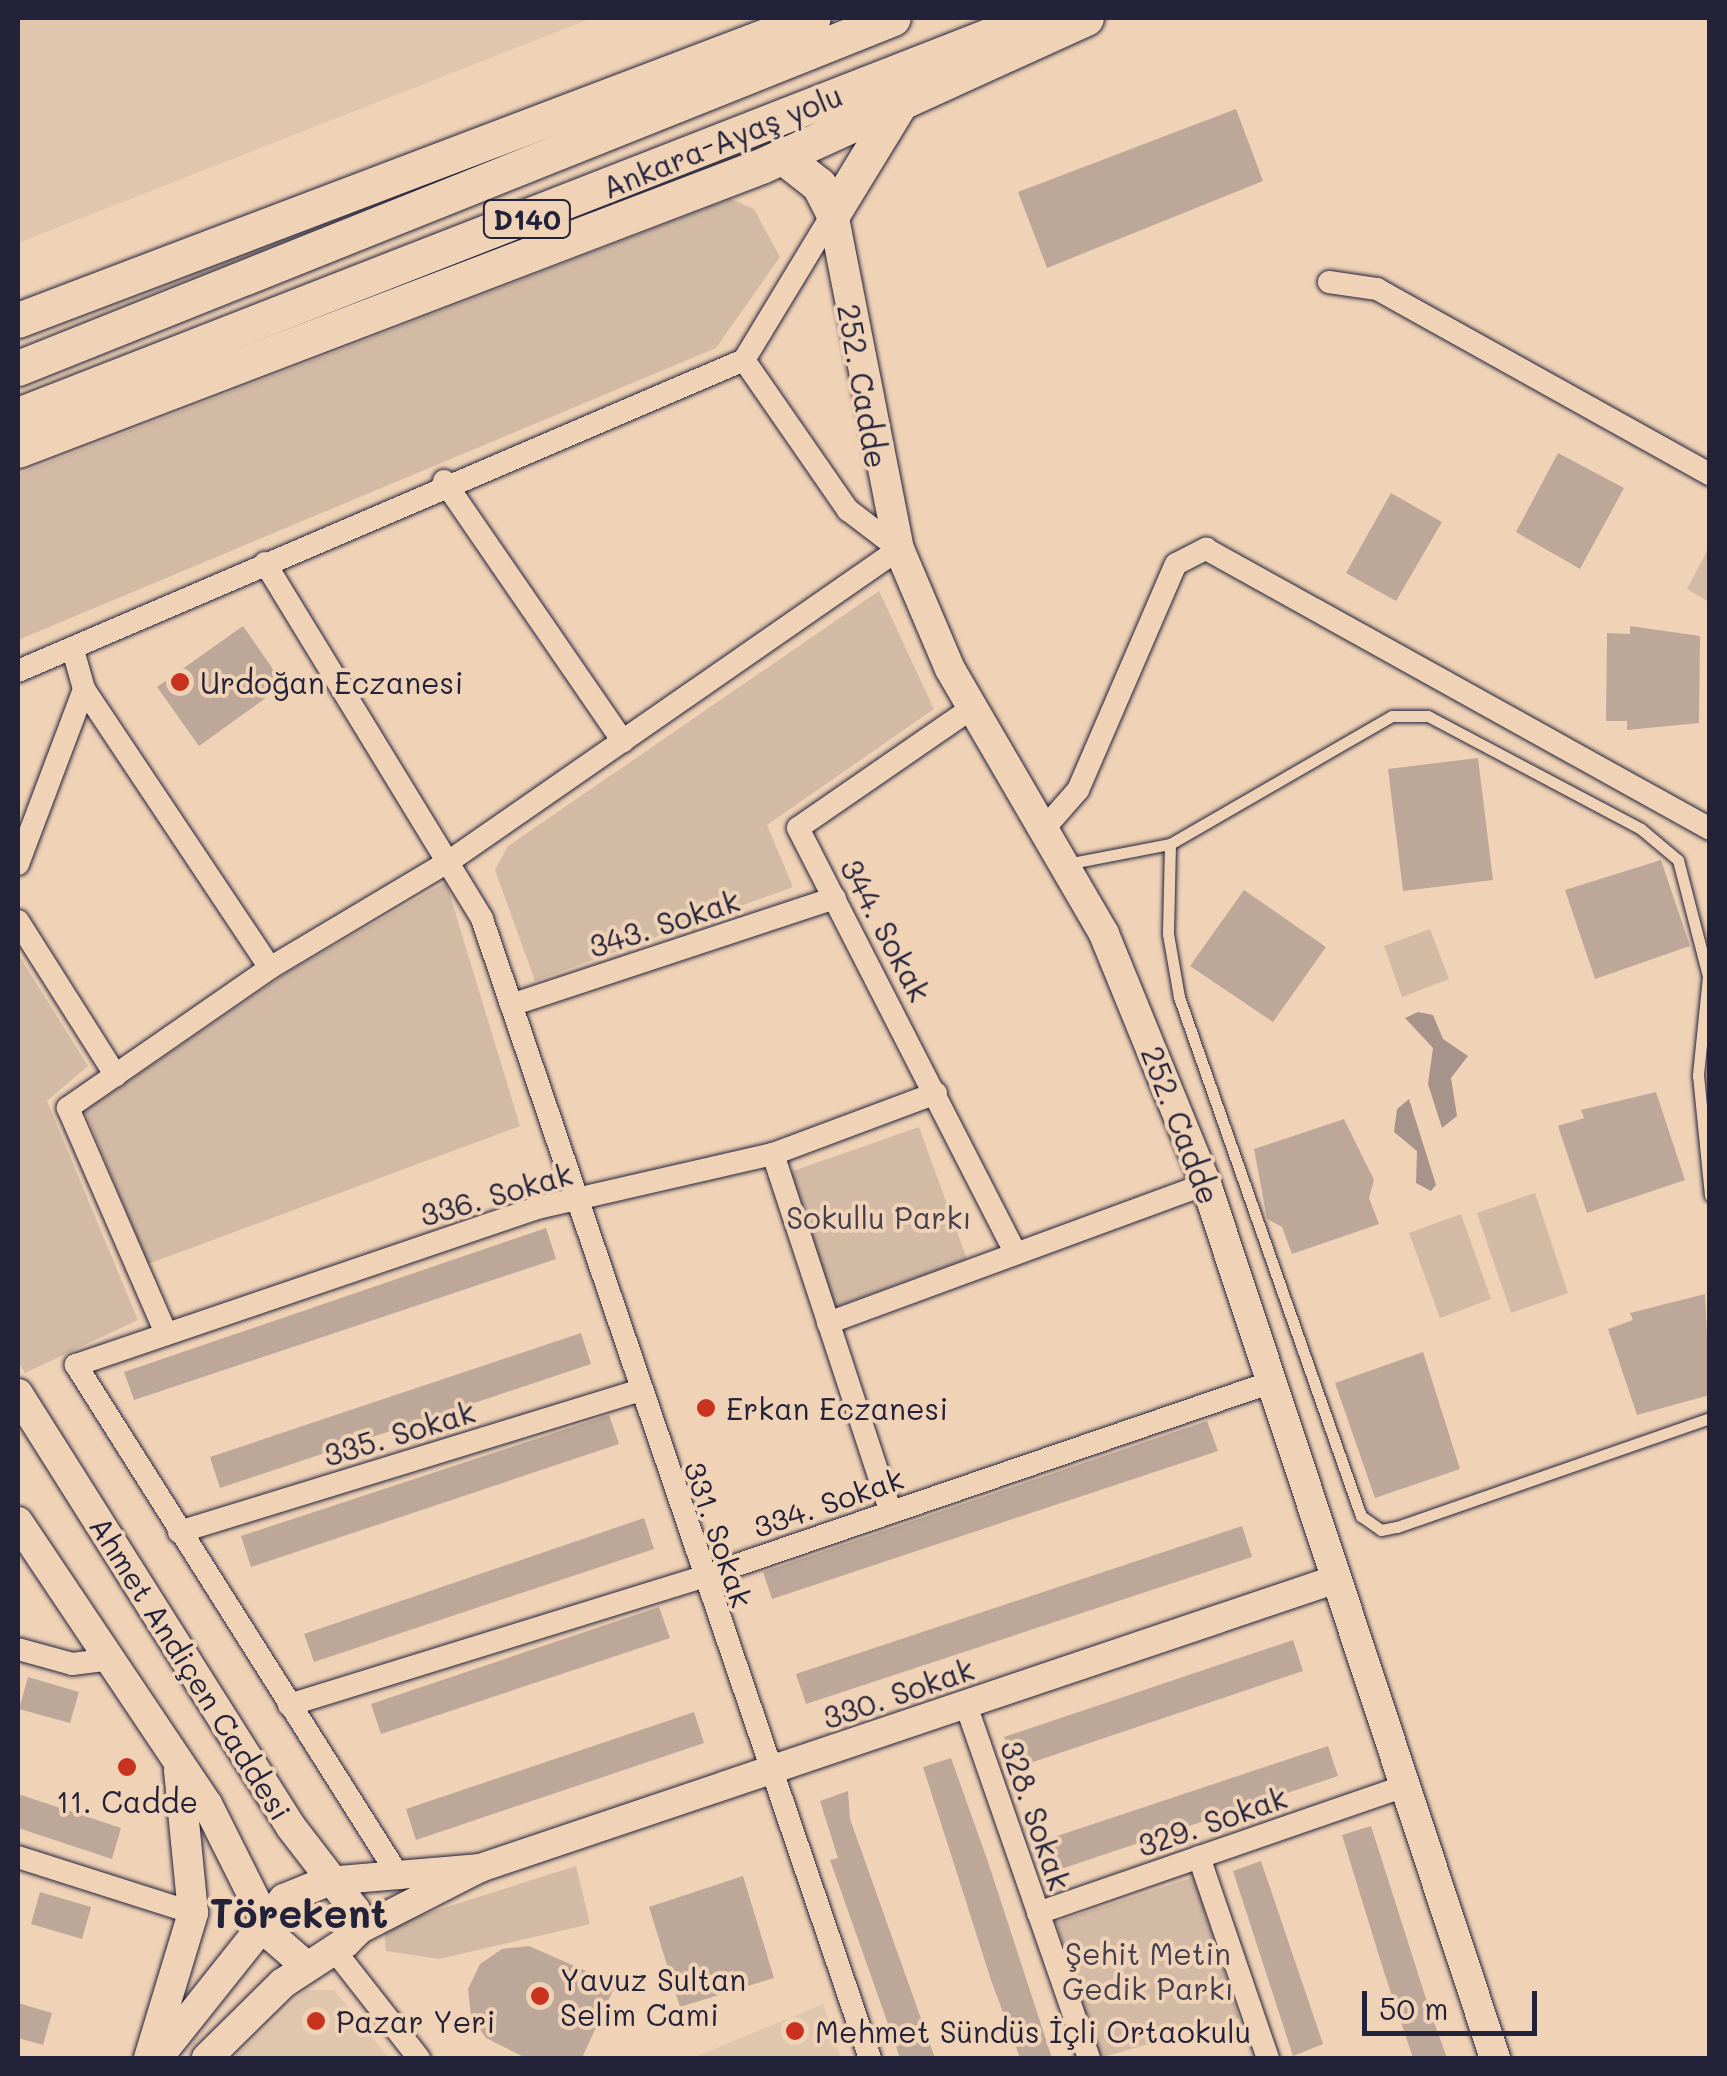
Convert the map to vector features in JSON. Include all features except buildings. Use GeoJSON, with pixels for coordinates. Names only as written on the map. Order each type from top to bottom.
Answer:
{"type":"FeatureCollection","features":[{"type":"Feature","properties":{"kind":"highway"},"geometry":{"type":"LineString","coordinates":[[18,320],[812,18]]}},
{"type":"Feature","properties":{"kind":"highway","name":"Ankara-Ayaş yolu"},"geometry":{"type":"LineString","coordinates":[[18,368],[894,18]]}},
{"type":"Feature","properties":{"kind":"highway","name":"Ankara-Ayaş yolu"},"geometry":{"type":"LineString","coordinates":[[18,415],[1034,18]]}},
{"type":"Feature","properties":{"kind":"highway"},"geometry":{"type":"LineString","coordinates":[[18,450],[782,156],[1086,18]]}},
{"type":"Feature","properties":{"kind":"highway"},"geometry":{"type":"LineString","coordinates":[[834,214],[902,100]]}},
{"type":"Feature","properties":{"kind":"highway"},"geometry":{"type":"LineString","coordinates":[[782,156],[819,185],[834,214]]}},
{"type":"Feature","properties":{"kind":"main road","name":"252. Cadde"},"geometry":{"type":"LineString","coordinates":[[834,214],[898,549],[972,708],[1066,864],[1206,1184],[1495,2058]]}},
{"type":"Feature","properties":{"kind":"main road","name":"Ahmet Andiçen Caddesi"},"geometry":{"type":"LineString","coordinates":[[18,1394],[328,1881]]}},
{"type":"Feature","properties":{"kind":"main road","name":"Ahmet Andiçen Caddesi"},"geometry":{"type":"LineString","coordinates":[[18,1522],[178,1762],[270,1916]]}},
{"type":"Feature","properties":{"kind":"main road"},"geometry":{"type":"LineString","coordinates":[[149,2058],[193,1913],[178,1762]]}},
{"type":"Feature","properties":{"kind":"main road"},"geometry":{"type":"LineString","coordinates":[[160,2058],[292,1892],[328,1881],[350,1898],[346,1941],[306,1966],[207,2058]]}},
{"type":"Feature","properties":{"kind":"main road"},"geometry":{"type":"LineString","coordinates":[[270,1916],[282,1950],[306,1966]]}},
{"type":"Feature","properties":{"kind":"street"},"geometry":{"type":"LineString","coordinates":[[18,671],[73,650],[444,481],[744,360],[834,214]]}},
{"type":"Feature","properties":{"kind":"street"},"geometry":{"type":"LineString","coordinates":[[1329,282],[1377,289],[1710,474]]}},
{"type":"Feature","properties":{"kind":"street"},"geometry":{"type":"LineString","coordinates":[[165,1331],[68,1108],[270,968],[451,860],[898,549],[848,510],[744,360]]}},
{"type":"Feature","properties":{"kind":"street"},"geometry":{"type":"LineString","coordinates":[[444,481],[623,740]]}},
{"type":"Feature","properties":{"kind":"street"},"geometry":{"type":"LineString","coordinates":[[1043,830],[1078,790],[1176,564],[1206,549],[1710,830]]}},
{"type":"Feature","properties":{"kind":"street","name":"331. Sokak"},"geometry":{"type":"LineString","coordinates":[[265,563],[451,860],[511,1005],[637,1390],[870,2058]]}},
{"type":"Feature","properties":{"kind":"street"},"geometry":{"type":"LineString","coordinates":[[73,650],[84,689],[270,968]]}},
{"type":"Feature","properties":{"kind":"street"},"geometry":{"type":"LineString","coordinates":[[18,864],[84,689]]}},
{"type":"Feature","properties":{"kind":"street","name":"344. Sokak"},"geometry":{"type":"LineString","coordinates":[[972,708],[798,828],[1014,1250]]}},
{"type":"Feature","properties":{"kind":"street","name":"343. Sokak"},"geometry":{"type":"LineString","coordinates":[[511,1005],[835,898]]}},
{"type":"Feature","properties":{"kind":"street"},"geometry":{"type":"LineString","coordinates":[[18,921],[116,1076]]}},
{"type":"Feature","properties":{"kind":"street","name":"336. Sokak"},"geometry":{"type":"LineString","coordinates":[[179,1532],[76,1365],[165,1331],[574,1199],[773,1154],[936,1093]]}},
{"type":"Feature","properties":{"kind":"street"},"geometry":{"type":"LineString","coordinates":[[773,1154],[891,1512]]}},
{"type":"Feature","properties":{"kind":"street"},"geometry":{"type":"LineString","coordinates":[[828,1323],[1014,1250],[1206,1184]]}},
{"type":"Feature","properties":{"kind":"street","name":"334. Sokak"},"geometry":{"type":"LineString","coordinates":[[289,1705],[702,1577],[1269,1383]]}},
{"type":"Feature","properties":{"kind":"street","name":"335. Sokak"},"geometry":{"type":"LineString","coordinates":[[179,1532],[637,1390]]}},
{"type":"Feature","properties":{"kind":"street"},"geometry":{"type":"LineString","coordinates":[[179,1532],[400,1878]]}},
{"type":"Feature","properties":{"kind":"street","name":"330. Sokak"},"geometry":{"type":"LineString","coordinates":[[346,1941],[480,1868],[1337,1579]]}},
{"type":"Feature","properties":{"kind":"street"},"geometry":{"type":"LineString","coordinates":[[18,1649],[72,1664],[112,1659]]}},
{"type":"Feature","properties":{"kind":"street","name":"328. Sokak"},"geometry":{"type":"LineString","coordinates":[[966,1705],[1089,2058]]}},
{"type":"Feature","properties":{"kind":"street","name":"329. Sokak"},"geometry":{"type":"LineString","coordinates":[[1038,1913],[1405,1786]]}},
{"type":"Feature","properties":{"kind":"street"},"geometry":{"type":"LineString","coordinates":[[18,1857],[193,1913]]}},
{"type":"Feature","properties":{"kind":"street"},"geometry":{"type":"LineString","coordinates":[[1199,1857],[1268,2058]]}},
{"type":"Feature","properties":{"kind":"street","name":"330. Sokak"},"geometry":{"type":"LineString","coordinates":[[328,1881],[400,1878],[480,1868]]}},
{"type":"Feature","properties":{"kind":"street"},"geometry":{"type":"LineString","coordinates":[[346,1941],[419,2058]]}},
{"type":"Feature","properties":{"kind":"lane"},"geometry":{"type":"LineString","coordinates":[[1066,864],[1170,844],[1406,712],[1640,830],[1678,860],[1704,940],[1698,1075],[1710,1195]]}},
{"type":"Feature","properties":{"kind":"lane"},"geometry":{"type":"LineString","coordinates":[[1170,844],[1168,934],[1179,997],[1372,1527],[1397,1526],[1710,1418]]}},
{"type":"Feature","properties":{"kind":"shaded area"},"geometry":{"type":"Polygon","coordinates":[[[18,18],[592,18],[18,243],[18,18]]]}},
{"type":"Feature","properties":{"kind":"shaded area"},"geometry":{"type":"Polygon","coordinates":[[[1418,1012],[1433,1015],[1443,1039],[1468,1056],[1451,1078],[1457,1116],[1442,1128],[1428,1084],[1433,1048],[1405,1018],[1418,1012]]]}},
{"type":"Feature","properties":{"kind":"shaded area"},"geometry":{"type":"Polygon","coordinates":[[[1409,1099],[1436,1185],[1431,1191],[1416,1183],[1417,1151],[1394,1132],[1397,1109],[1409,1099]]]}},
{"type":"Feature","properties":{"kind":"shaded area","name":"Pazar Yeri"},"geometry":{"type":"Polygon","coordinates":[[[306,1990],[334,1990],[389,2058],[234,2058],[306,1990]]]}},
{"type":"Feature","properties":{"kind":"shaded area","name":"Mehmet Sündüs İçli Ortaokulu"},"geometry":{"type":"Polygon","coordinates":[[[823,2004],[841,2058],[692,2058],[823,2004]]]}},
{"type":"Feature","properties":{"kind":"green space"},"geometry":{"type":"Polygon","coordinates":[[[731,199],[754,209],[780,257],[716,348],[18,640],[18,474],[731,199]]]}},
{"type":"Feature","properties":{"kind":"green space"},"geometry":{"type":"Polygon","coordinates":[[[1709,547],[1710,602],[1687,589],[1709,547]]]}},
{"type":"Feature","properties":{"kind":"green space"},"geometry":{"type":"Polygon","coordinates":[[[879,591],[934,709],[767,825],[793,887],[535,981],[495,870],[508,846],[879,591]]]}},
{"type":"Feature","properties":{"kind":"green space"},"geometry":{"type":"Polygon","coordinates":[[[446,882],[520,1126],[148,1264],[85,1111],[288,972],[446,882]]]}},
{"type":"Feature","properties":{"kind":"green space"},"geometry":{"type":"Polygon","coordinates":[[[1430,929],[1449,979],[1402,997],[1384,946],[1430,929]]]}},
{"type":"Feature","properties":{"kind":"green space"},"geometry":{"type":"Polygon","coordinates":[[[18,954],[88,1066],[47,1101],[138,1320],[25,1373],[18,1361],[18,954]]]}},
{"type":"Feature","properties":{"kind":"green space","name":"Sokullu Parkı"},"geometry":{"type":"Polygon","coordinates":[[[919,1127],[967,1259],[835,1307],[790,1172],[919,1127]]]}},
{"type":"Feature","properties":{"kind":"green space"},"geometry":{"type":"Polygon","coordinates":[[[1535,1193],[1568,1293],[1511,1313],[1477,1213],[1535,1193]]]}},
{"type":"Feature","properties":{"kind":"green space"},"geometry":{"type":"Polygon","coordinates":[[[1461,1214],[1491,1299],[1440,1318],[1409,1233],[1461,1214]]]}},
{"type":"Feature","properties":{"kind":"green space"},"geometry":{"type":"Polygon","coordinates":[[[576,1866],[590,1924],[439,1959],[386,1951],[384,1927],[576,1866]]]}},
{"type":"Feature","properties":{"kind":"green space","name":"Şehit Metin Gedik Parkı"},"geometry":{"type":"Polygon","coordinates":[[[1194,1877],[1239,2018],[1100,2058],[1056,1922],[1194,1877]]]}},
{"type":"Feature","properties":{"kind":"place","name":"Urdoğan Eczanesi"},"geometry":{"type":"Point","coordinates":[180,682]}},
{"type":"Feature","properties":{"kind":"place","name":"Erkan Eczanesi"},"geometry":{"type":"Point","coordinates":[706,1408]}},
{"type":"Feature","properties":{"kind":"place","name":"11. Cadde"},"geometry":{"type":"Point","coordinates":[127,1767]}},
{"type":"Feature","properties":{"kind":"place","name":"Yavuz Sultan Selim Cami"},"geometry":{"type":"Point","coordinates":[540,1996]}},
{"type":"Feature","properties":{"kind":"place","name":"Pazar Yeri"},"geometry":{"type":"Point","coordinates":[316,2021]}},
{"type":"Feature","properties":{"kind":"place","name":"Mehmet Sündüs İçli Ortaokulu"},"geometry":{"type":"Point","coordinates":[795,2031]}},
{"type":"Feature","properties":{"kind":"district","name":"Törekent"},"geometry":{"type":"Point","coordinates":[299,1912]}}]}
